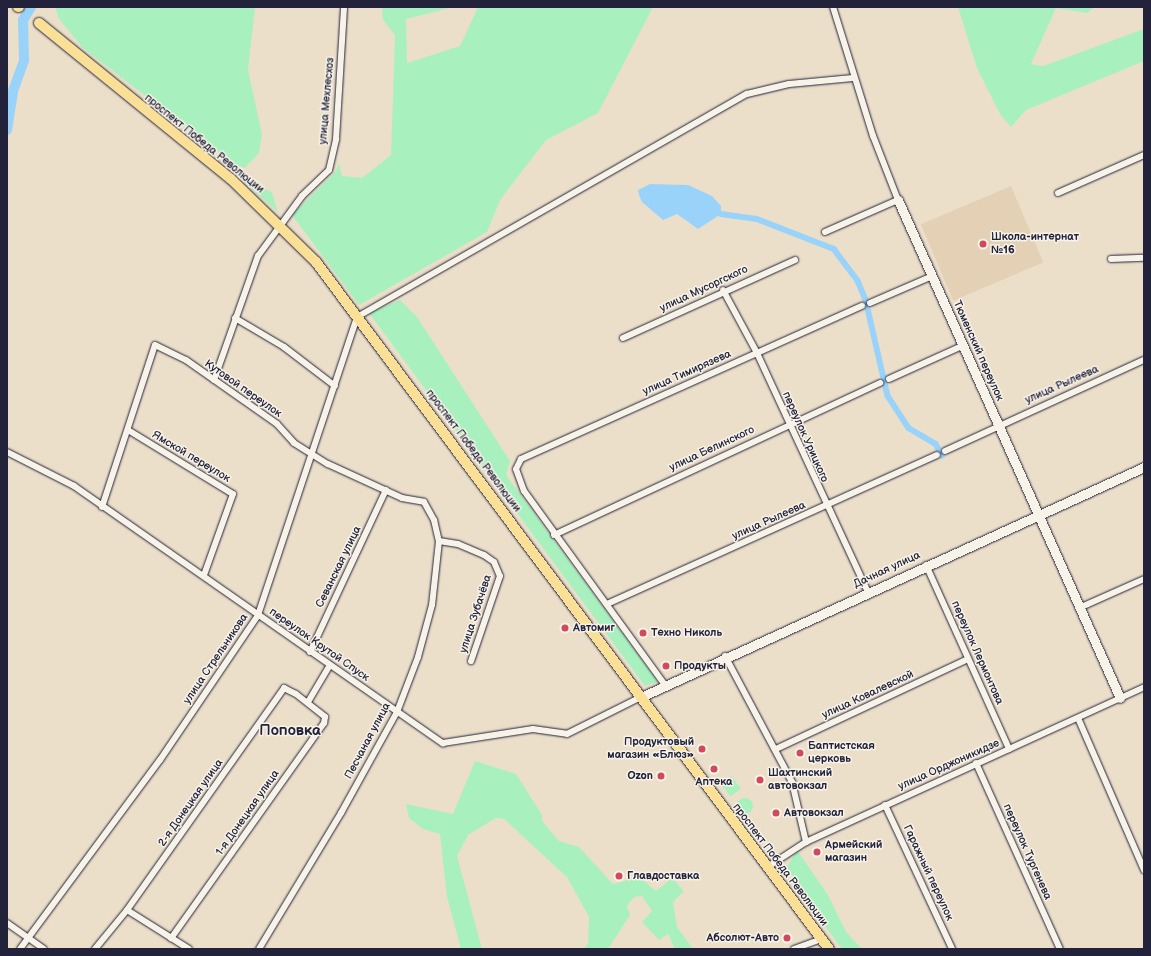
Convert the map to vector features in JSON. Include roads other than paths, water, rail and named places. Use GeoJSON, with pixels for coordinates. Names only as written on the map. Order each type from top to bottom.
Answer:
{"type":"FeatureCollection","features":[{"type":"Feature","properties":{"kind":"main road","name":"проспект Победа Революции"},"geometry":{"type":"LineString","coordinates":[[39,23],[231,179],[280,224],[316,262],[641,697],[766,868],[829,949]]}},
{"type":"Feature","properties":{"kind":"street","name":"улица Мехлесхоз"},"geometry":{"type":"LineString","coordinates":[[214,380],[258,256],[280,224],[329,170],[336,139],[344,7]]}},
{"type":"Feature","properties":{"kind":"street","name":"Тюменский переулок"},"geometry":{"type":"LineString","coordinates":[[833,7],[853,78],[898,200],[1037,515],[1120,698]]}},
{"type":"Feature","properties":{"kind":"street"},"geometry":{"type":"LineString","coordinates":[[357,317],[747,94],[789,84],[853,78]]}},
{"type":"Feature","properties":{"kind":"street"},"geometry":{"type":"LineString","coordinates":[[1058,193],[1144,155]]}},
{"type":"Feature","properties":{"kind":"street"},"geometry":{"type":"LineString","coordinates":[[825,232],[898,200]]}},
{"type":"Feature","properties":{"kind":"street"},"geometry":{"type":"LineString","coordinates":[[1111,259],[1144,258]]}},
{"type":"Feature","properties":{"kind":"street","name":"улица Мусоргского"},"geometry":{"type":"LineString","coordinates":[[623,338],[723,290],[795,260]]}},
{"type":"Feature","properties":{"kind":"street"},"geometry":{"type":"LineString","coordinates":[[870,303],[932,276]]}},
{"type":"Feature","properties":{"kind":"street","name":"переулок Урицкого"},"geometry":{"type":"LineString","coordinates":[[723,290],[757,353],[826,506],[868,592]]}},
{"type":"Feature","properties":{"kind":"street","name":"улица Тимирязева"},"geometry":{"type":"LineString","coordinates":[[554,535],[517,480],[516,469],[521,459],[862,306]]}},
{"type":"Feature","properties":{"kind":"street","name":"улица Стрельникова"},"geometry":{"type":"LineString","coordinates":[[20,949],[160,760],[258,615],[357,317]]}},
{"type":"Feature","properties":{"kind":"street"},"geometry":{"type":"LineString","coordinates":[[235,318],[284,347],[335,386]]}},
{"type":"Feature","properties":{"kind":"street","name":"Кутовой переулок"},"geometry":{"type":"LineString","coordinates":[[128,430],[155,346],[186,360],[277,424],[294,443],[312,454],[386,490],[424,502]]}},
{"type":"Feature","properties":{"kind":"street"},"geometry":{"type":"LineString","coordinates":[[889,378],[962,346]]}},
{"type":"Feature","properties":{"kind":"street","name":"улица Рылеева"},"geometry":{"type":"LineString","coordinates":[[945,451],[998,425],[1144,360]]}},
{"type":"Feature","properties":{"kind":"street","name":"улица Белинского"},"geometry":{"type":"LineString","coordinates":[[554,535],[788,424],[880,383]]}},
{"type":"Feature","properties":{"kind":"street"},"geometry":{"type":"LineString","coordinates":[[102,507],[128,430]]}},
{"type":"Feature","properties":{"kind":"street","name":"Ямской переулок"},"geometry":{"type":"LineString","coordinates":[[128,430],[233,494],[204,575]]}},
{"type":"Feature","properties":{"kind":"street","name":"переулок Крутой Спуск"},"geometry":{"type":"LineString","coordinates":[[7,452],[74,486],[102,507],[204,575],[310,652],[443,743],[533,729],[567,734],[641,697]]}},
{"type":"Feature","properties":{"kind":"street","name":"улица Рылеева"},"geometry":{"type":"LineString","coordinates":[[607,604],[826,506],[937,454]]}},
{"type":"Feature","properties":{"kind":"street","name":"Дачная улица"},"geometry":{"type":"LineString","coordinates":[[641,697],[725,656],[1144,466]]}},
{"type":"Feature","properties":{"kind":"street","name":"Севанская улица"},"geometry":{"type":"LineString","coordinates":[[310,652],[386,490]]}},
{"type":"Feature","properties":{"kind":"street","name":"Песчаная улица"},"geometry":{"type":"LineString","coordinates":[[259,949],[341,813],[397,712],[418,657],[432,605],[439,541],[434,520],[424,502]]}},
{"type":"Feature","properties":{"kind":"street"},"geometry":{"type":"LineString","coordinates":[[554,535],[607,604],[665,685]]}},
{"type":"Feature","properties":{"kind":"street","name":"улица Зубачёва"},"geometry":{"type":"LineString","coordinates":[[439,541],[458,544],[484,555],[494,562],[500,576],[471,661]]}},
{"type":"Feature","properties":{"kind":"street","name":"переулок Лермонтова"},"geometry":{"type":"LineString","coordinates":[[926,565],[1009,749]]}},
{"type":"Feature","properties":{"kind":"street"},"geometry":{"type":"LineString","coordinates":[[1079,608],[1144,579]]}},
{"type":"Feature","properties":{"kind":"street"},"geometry":{"type":"LineString","coordinates":[[725,656],[776,749],[799,804],[806,842]]}},
{"type":"Feature","properties":{"kind":"street","name":"улица Ковалевской"},"geometry":{"type":"LineString","coordinates":[[776,749],[968,659]]}},
{"type":"Feature","properties":{"kind":"street"},"geometry":{"type":"LineString","coordinates":[[308,702],[330,665]]}},
{"type":"Feature","properties":{"kind":"street","name":"улица Орджоникидзе"},"geometry":{"type":"LineString","coordinates":[[766,868],[806,842],[1144,687]]}},
{"type":"Feature","properties":{"kind":"street","name":"2-я Донецкая улица"},"geometry":{"type":"LineString","coordinates":[[95,949],[127,910],[284,688],[308,702]]}},
{"type":"Feature","properties":{"kind":"street","name":"1-я Донецкая улица"},"geometry":{"type":"LineString","coordinates":[[171,938],[324,723],[325,717],[308,702]]}},
{"type":"Feature","properties":{"kind":"street"},"geometry":{"type":"LineString","coordinates":[[1078,718],[1144,870]]}},
{"type":"Feature","properties":{"kind":"street","name":"переулок Тургенева"},"geometry":{"type":"LineString","coordinates":[[976,764],[1060,949]]}},
{"type":"Feature","properties":{"kind":"street","name":"Гаражный переулок"},"geometry":{"type":"LineString","coordinates":[[885,805],[952,949]]}},
{"type":"Feature","properties":{"kind":"street"},"geometry":{"type":"LineString","coordinates":[[127,910],[189,949]]}},
{"type":"Feature","properties":{"kind":"street"},"geometry":{"type":"LineString","coordinates":[[7,923],[44,949]]}},
{"type":"Feature","properties":{"kind":"street"},"geometry":{"type":"LineString","coordinates":[[794,949],[822,939]]}},
{"type":"Feature","properties":{"kind":"water"},"geometry":{"type":"Polygon","coordinates":[[[650,184],[688,185],[712,196],[721,206],[721,214],[698,229],[677,214],[663,220],[642,202],[639,195],[638,190],[650,184]]]}},
{"type":"Feature","properties":{"kind":"waterway"},"geometry":{"type":"LineString","coordinates":[[7,130],[13,91],[24,60],[23,20],[31,7]]}},
{"type":"Feature","properties":{"kind":"waterway"},"geometry":{"type":"LineString","coordinates":[[721,214],[757,219],[834,249],[858,281],[866,300],[888,396],[909,428],[936,444],[942,455]]}},
{"type":"Feature","properties":{"kind":"place","name":"Школа-интернат №16"},"geometry":{"type":"Point","coordinates":[983,244]}},
{"type":"Feature","properties":{"kind":"place","name":"Автомиг"},"geometry":{"type":"Point","coordinates":[565,628]}},
{"type":"Feature","properties":{"kind":"place","name":"Техно Николь"},"geometry":{"type":"Point","coordinates":[643,633]}},
{"type":"Feature","properties":{"kind":"place","name":"Продукты"},"geometry":{"type":"Point","coordinates":[666,666]}},
{"type":"Feature","properties":{"kind":"place","name":"Продуктовый магазин «Блюз»"},"geometry":{"type":"Point","coordinates":[702,749]}},
{"type":"Feature","properties":{"kind":"place","name":"Баптистская церковь"},"geometry":{"type":"Point","coordinates":[800,753]}},
{"type":"Feature","properties":{"kind":"place","name":"Аптека"},"geometry":{"type":"Point","coordinates":[714,769]}},
{"type":"Feature","properties":{"kind":"place","name":"Ozon"},"geometry":{"type":"Point","coordinates":[661,776]}},
{"type":"Feature","properties":{"kind":"place","name":"Шахтинский автовокзал"},"geometry":{"type":"Point","coordinates":[760,780]}},
{"type":"Feature","properties":{"kind":"place","name":"Автовокзал"},"geometry":{"type":"Point","coordinates":[776,813]}},
{"type":"Feature","properties":{"kind":"place","name":"Армейский магазин"},"geometry":{"type":"Point","coordinates":[817,852]}},
{"type":"Feature","properties":{"kind":"place","name":"Главдоставка"},"geometry":{"type":"Point","coordinates":[619,876]}},
{"type":"Feature","properties":{"kind":"place","name":"Абсолют-Авто"},"geometry":{"type":"Point","coordinates":[787,938]}},
{"type":"Feature","properties":{"kind":"district","name":"Поповка"},"geometry":{"type":"Point","coordinates":[290,731]}}]}
